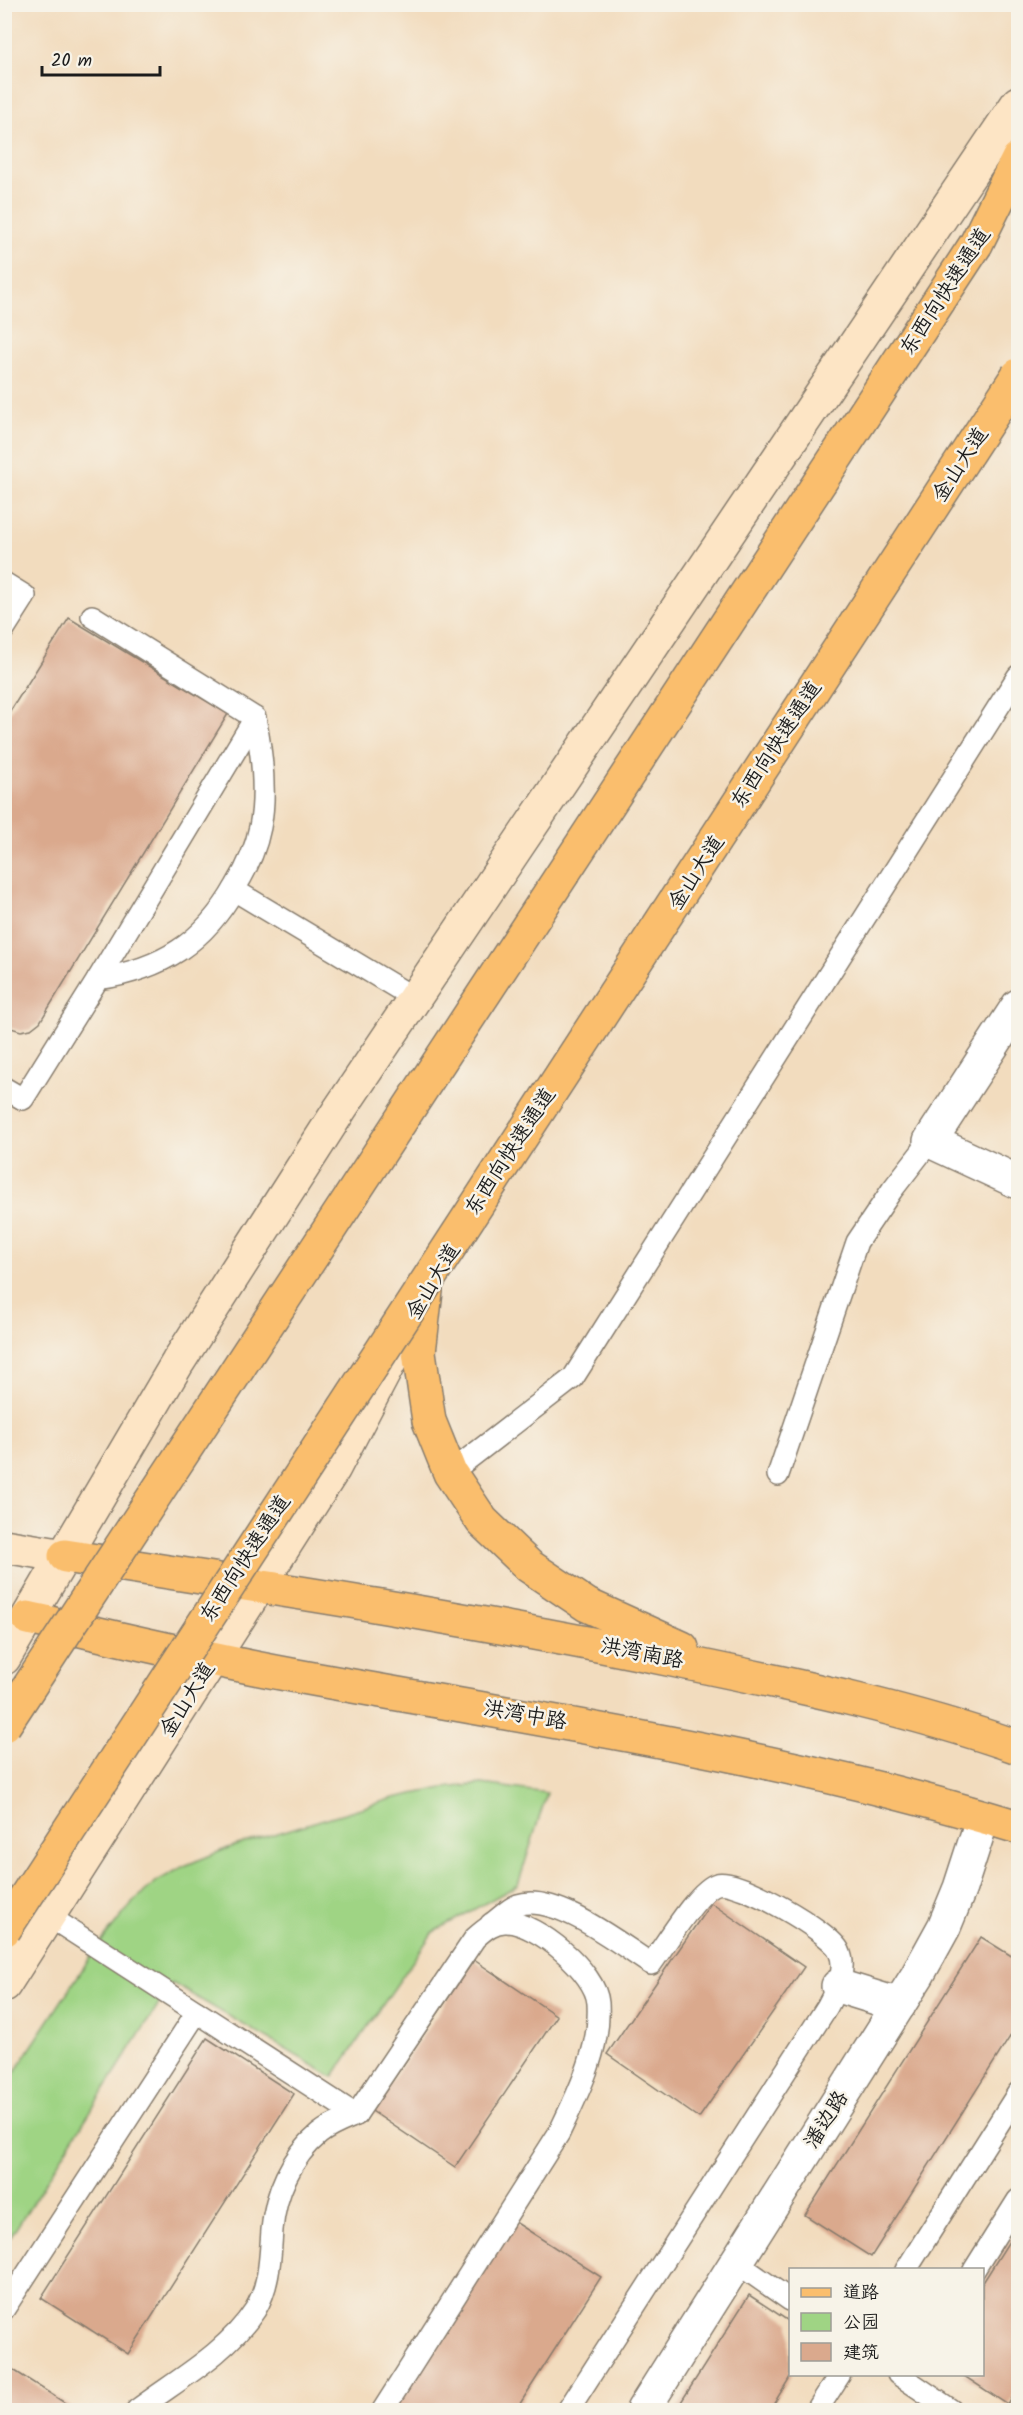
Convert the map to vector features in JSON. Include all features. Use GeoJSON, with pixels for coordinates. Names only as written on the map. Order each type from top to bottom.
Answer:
{"type":"FeatureCollection","features":[{"type":"Feature","properties":{"kind":"main road"},"geometry":{"type":"LineString","coordinates":[[4,1658],[16,1616],[65,1556],[178,1362],[340,1109],[1018,103]]}},
{"type":"Feature","properties":{"kind":"main road"},"geometry":{"type":"LineString","coordinates":[[976,244],[1018,159]]}},
{"type":"Feature","properties":{"kind":"main road","name":"东西向快速通道"},"geometry":{"type":"LineString","coordinates":[[4,1725],[1018,183]]}},
{"type":"Feature","properties":{"kind":"main road","name":"东西向快速通道"},"geometry":{"type":"LineString","coordinates":[[4,1929],[1018,376]]}},
{"type":"Feature","properties":{"kind":"main road","name":"金山大道"},"geometry":{"type":"LineString","coordinates":[[4,1985],[50,1917],[334,1468],[426,1291],[1018,376]]}},
{"type":"Feature","properties":{"kind":"main road"},"geometry":{"type":"LineString","coordinates":[[426,1291],[419,1352],[429,1421],[450,1473],[482,1521],[529,1566],[587,1605],[735,1673]]}},
{"type":"Feature","properties":{"kind":"main road"},"geometry":{"type":"LineString","coordinates":[[4,1546],[65,1556]]}},
{"type":"Feature","properties":{"kind":"main road","name":"洪湾南路"},"geometry":{"type":"LineString","coordinates":[[65,1556],[389,1607],[585,1642],[866,1701],[1018,1747]]}},
{"type":"Feature","properties":{"kind":"main road","name":"洪湾中路"},"geometry":{"type":"LineString","coordinates":[[16,1616],[214,1660],[715,1752],[907,1794],[1018,1827]]}},
{"type":"Feature","properties":{"kind":"street"},"geometry":{"type":"LineString","coordinates":[[1018,1006],[930,1142],[1018,1182]]}},
{"type":"Feature","properties":{"kind":"street","name":"潘边路"},"geometry":{"type":"LineString","coordinates":[[643,2410],[899,2005],[944,1927],[960,1888],[983,1816]]}},
{"type":"Feature","properties":{"kind":"street"},"geometry":{"type":"LineString","coordinates":[[838,1986],[899,2005]]}},
{"type":"Feature","properties":{"kind":"lane"},"geometry":{"type":"LineString","coordinates":[[4,583],[25,596],[4,629]]}},
{"type":"Feature","properties":{"kind":"lane"},"geometry":{"type":"LineString","coordinates":[[92,616],[255,718],[262,768],[260,826],[253,852],[228,900],[198,938],[174,955],[150,967],[98,979]]}},
{"type":"Feature","properties":{"kind":"lane"},"geometry":{"type":"LineString","coordinates":[[450,1473],[573,1378],[1018,676]]}},
{"type":"Feature","properties":{"kind":"lane"},"geometry":{"type":"LineString","coordinates":[[4,1088],[23,1099],[255,718]]}},
{"type":"Feature","properties":{"kind":"lane"},"geometry":{"type":"LineString","coordinates":[[234,890],[414,998]]}},
{"type":"Feature","properties":{"kind":"lane"},"geometry":{"type":"LineString","coordinates":[[778,1475],[856,1242],[892,1190],[930,1142]]}},
{"type":"Feature","properties":{"kind":"lane"},"geometry":{"type":"LineString","coordinates":[[136,2410],[218,2349],[238,2331],[254,2310],[269,2274],[274,2217],[287,2175],[302,2151],[320,2133],[356,2115],[475,1938],[518,1905],[543,1904],[573,1914],[651,1964],[702,1892],[718,1883],[735,1885],[798,1917],[824,1935],[839,1950],[843,1968],[838,1986],[827,2007],[568,2410]]}},
{"type":"Feature","properties":{"kind":"lane"},"geometry":{"type":"LineString","coordinates":[[50,1917],[356,2115]]}},
{"type":"Feature","properties":{"kind":"lane"},"geometry":{"type":"LineString","coordinates":[[383,2410],[544,2159],[574,2103],[594,2046],[598,2001],[591,1983],[578,1966],[542,1936],[522,1924],[505,1921],[489,1926]]}},
{"type":"Feature","properties":{"kind":"lane"},"geometry":{"type":"LineString","coordinates":[[4,2309],[197,2012]]}},
{"type":"Feature","properties":{"kind":"lane"},"geometry":{"type":"LineString","coordinates":[[907,2268],[1018,2093]]}},
{"type":"Feature","properties":{"kind":"lane"},"geometry":{"type":"LineString","coordinates":[[975,2268],[1018,2200]]}},
{"type":"Feature","properties":{"kind":"lane"},"geometry":{"type":"LineString","coordinates":[[737,2263],[789,2299]]}},
{"type":"Feature","properties":{"kind":"lane"},"geometry":{"type":"LineString","coordinates":[[817,2410],[839,2376]]}},
{"type":"Feature","properties":{"kind":"lane"},"geometry":{"type":"LineString","coordinates":[[904,2376],[951,2410]]}},
{"type":"Feature","properties":{"kind":"green space"},"geometry":{"type":"Polygon","coordinates":[[[482,1784],[547,1793],[518,1885],[433,1932],[333,2077],[172,1983],[5,2246],[5,2087],[97,1947],[134,1901],[157,1881],[184,1866],[231,1847],[394,1798],[443,1788],[482,1784]]]}},
{"type":"Feature","properties":{"kind":"building"},"geometry":{"type":"Polygon","coordinates":[[[69,618],[228,714],[40,1022],[31,1029],[21,1031],[4,1026],[4,721],[69,618]]]}},
{"type":"Feature","properties":{"kind":"building"},"geometry":{"type":"Polygon","coordinates":[[[711,1903],[804,1967],[699,2118],[607,2054],[711,1903]]]}},
{"type":"Feature","properties":{"kind":"building"},"geometry":{"type":"Polygon","coordinates":[[[981,1937],[1018,1960],[1018,2024],[871,2257],[805,2215],[981,1937]]]}},
{"type":"Feature","properties":{"kind":"building"},"geometry":{"type":"Polygon","coordinates":[[[474,1960],[557,2016],[455,2167],[372,2111],[474,1960]]]}},
{"type":"Feature","properties":{"kind":"building"},"geometry":{"type":"Polygon","coordinates":[[[207,2038],[294,2094],[128,2354],[41,2298],[207,2038]]]}},
{"type":"Feature","properties":{"kind":"building"},"geometry":{"type":"Polygon","coordinates":[[[512,2220],[601,2277],[516,2410],[391,2410],[512,2220]]]}},
{"type":"Feature","properties":{"kind":"building"},"geometry":{"type":"Polygon","coordinates":[[[1018,2227],[1018,2388],[1008,2405],[964,2376],[984,2376],[984,2281],[1018,2227]]]}},
{"type":"Feature","properties":{"kind":"building"},"geometry":{"type":"Polygon","coordinates":[[[749,2295],[789,2321],[791,2376],[770,2410],[676,2410],[749,2295]]]}},
{"type":"Feature","properties":{"kind":"building"},"geometry":{"type":"Polygon","coordinates":[[[4,2364],[76,2410],[4,2410],[4,2364]]]}}]}
